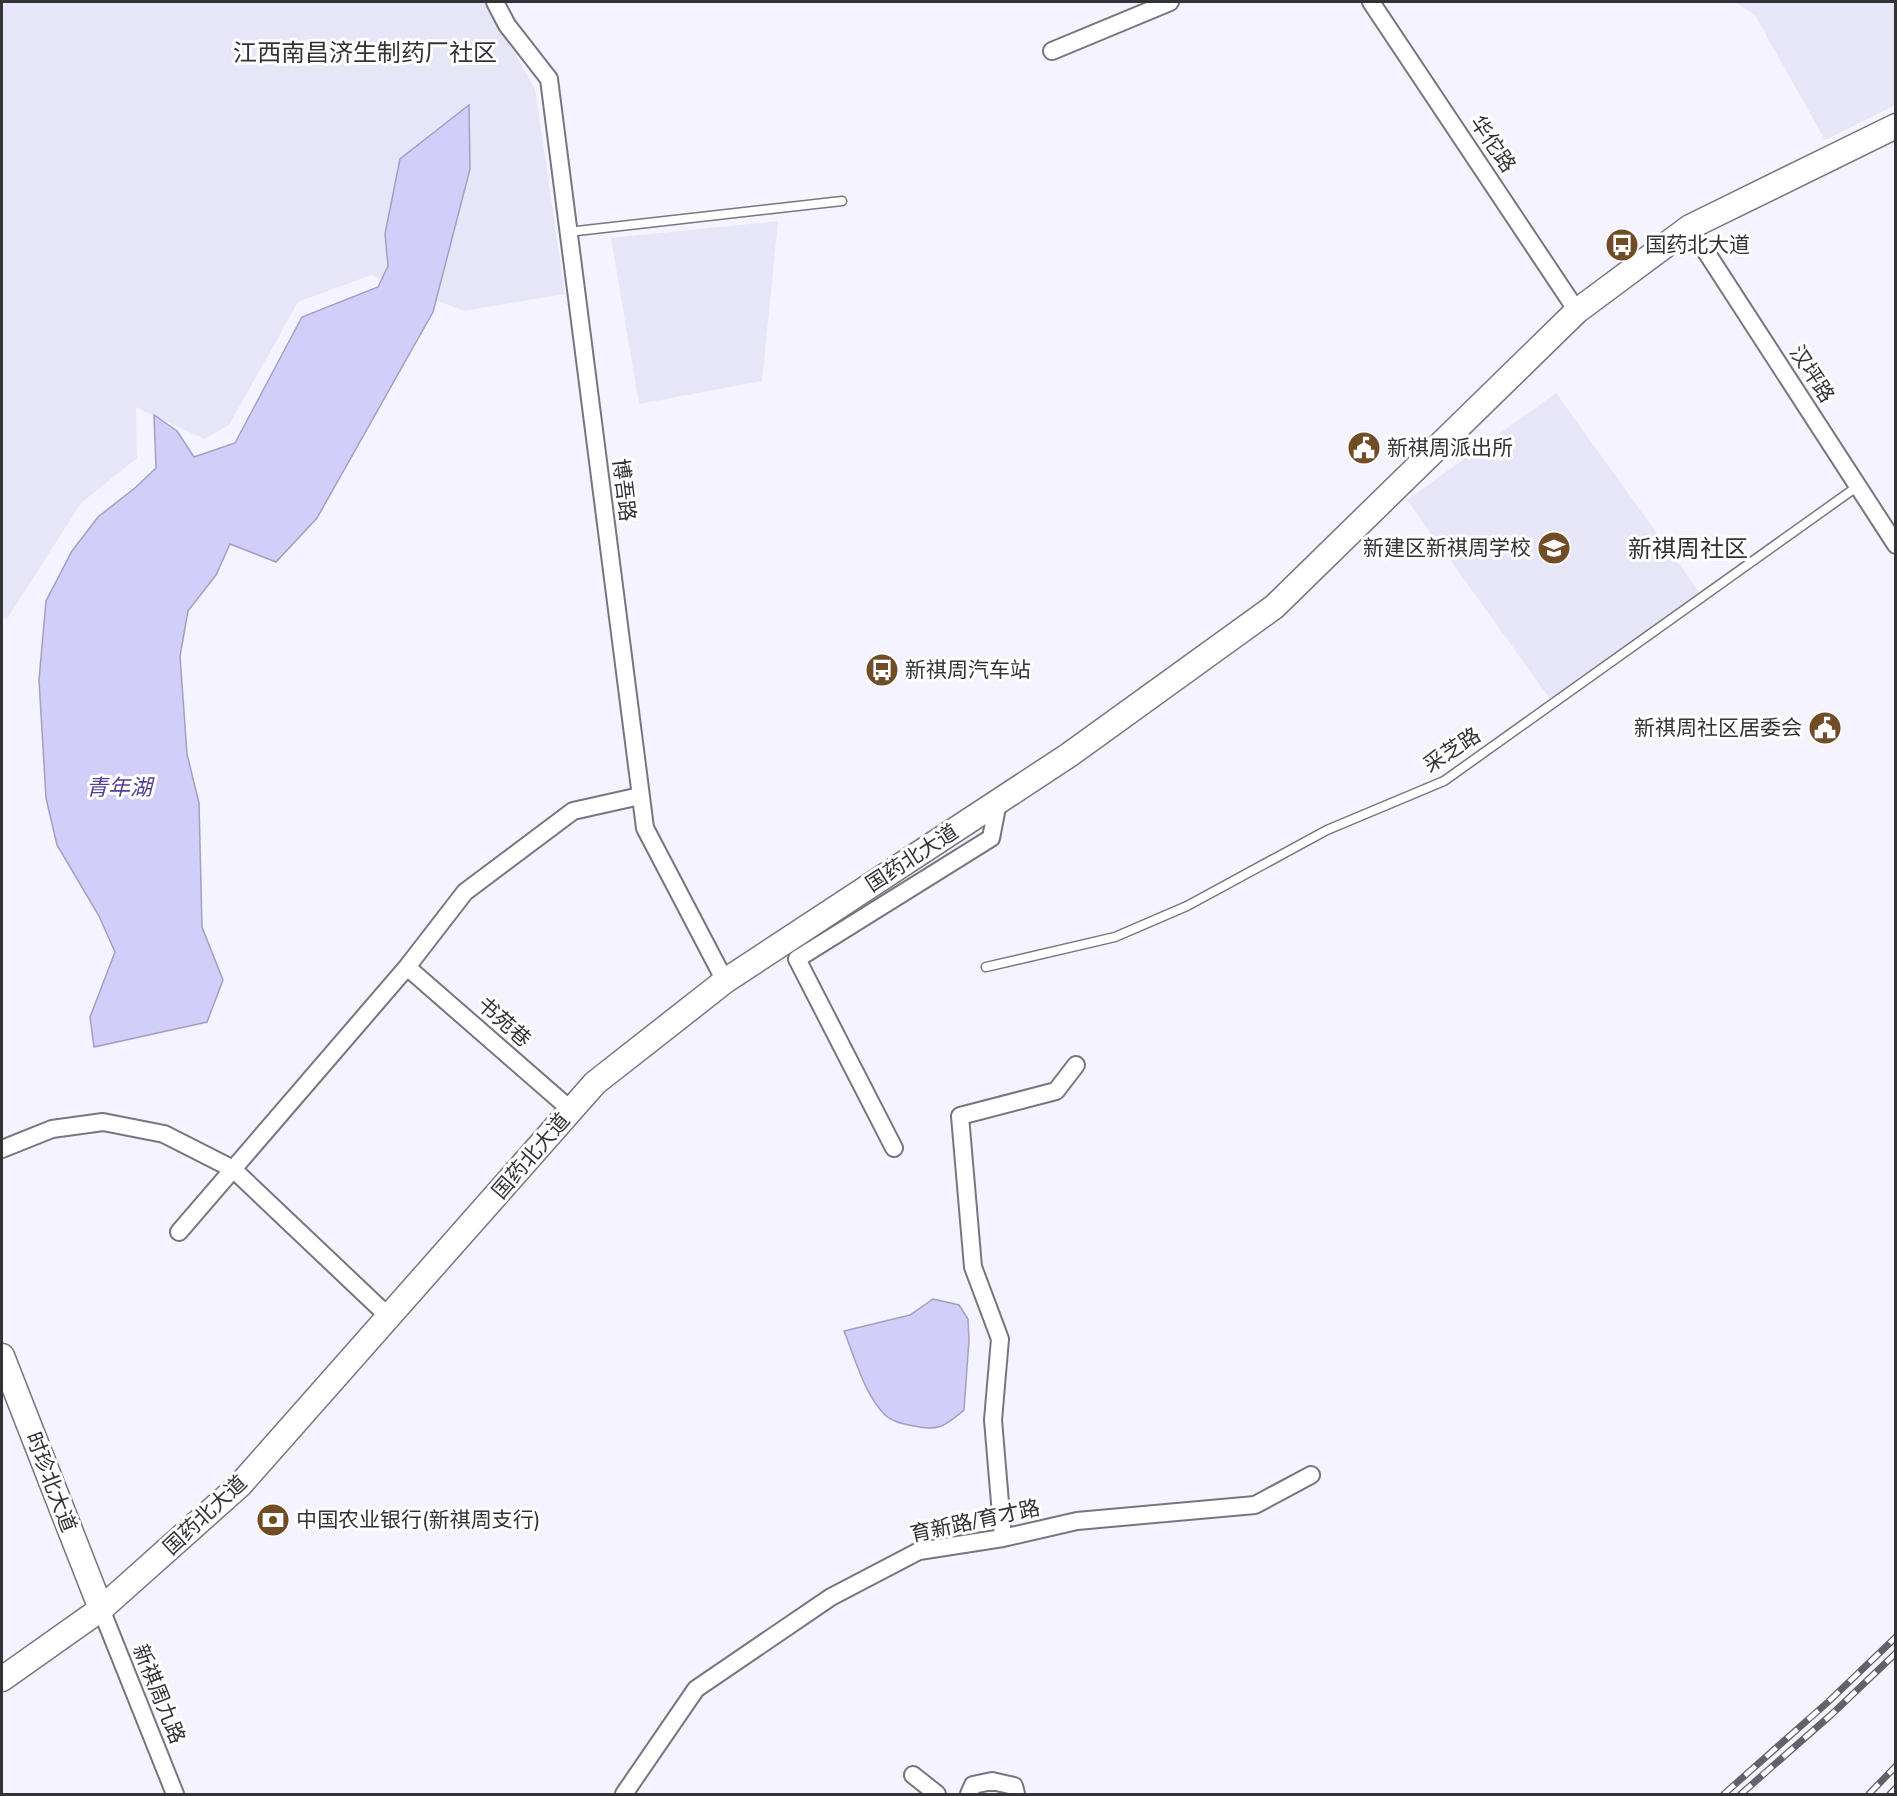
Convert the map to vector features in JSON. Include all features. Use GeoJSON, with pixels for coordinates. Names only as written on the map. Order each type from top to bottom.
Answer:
{"type":"FeatureCollection","features":[{"type":"Feature","properties":{"kind":"main road","name":"国药北大道"},"geometry":{"type":"LineString","coordinates":[[2,1679],[101,1609],[240,1485],[595,1083],[725,981],[1070,754],[1274,607],[1577,311],[1690,228],[1896,126]]}},
{"type":"Feature","properties":{"kind":"main road","name":"时珍北大道"},"geometry":{"type":"LineString","coordinates":[[2,1356],[101,1609]]}},
{"type":"Feature","properties":{"kind":"street","name":"博吾路"},"geometry":{"type":"LineString","coordinates":[[495,2],[507,26],[549,79],[645,828],[725,981]]}},
{"type":"Feature","properties":{"kind":"street"},"geometry":{"type":"LineString","coordinates":[[1052,51],[1170,2]]}},
{"type":"Feature","properties":{"kind":"street","name":"华佗路"},"geometry":{"type":"LineString","coordinates":[[1371,2],[1577,311]]}},
{"type":"Feature","properties":{"kind":"street","name":"汉坪路"},"geometry":{"type":"LineString","coordinates":[[1690,228],[1896,545]]}},
{"type":"Feature","properties":{"kind":"street"},"geometry":{"type":"LineString","coordinates":[[179,1232],[407,967],[465,892],[573,811],[640,796]]}},
{"type":"Feature","properties":{"kind":"street"},"geometry":{"type":"LineString","coordinates":[[894,1148],[797,959],[991,838],[998,802]]}},
{"type":"Feature","properties":{"kind":"street","name":"书苑巷"},"geometry":{"type":"LineString","coordinates":[[407,967],[572,1110]]}},
{"type":"Feature","properties":{"kind":"street"},"geometry":{"type":"LineString","coordinates":[[1003,1538],[993,1420],[1000,1339],[973,1267],[960,1116],[1056,1091],[1076,1065]]}},
{"type":"Feature","properties":{"kind":"street"},"geometry":{"type":"LineString","coordinates":[[2,1149],[52,1129],[103,1122],[164,1134],[233,1169],[389,1317]]}},
{"type":"Feature","properties":{"kind":"street","name":"育新路/育才路"},"geometry":{"type":"LineString","coordinates":[[624,1794],[696,1689],[831,1597],[919,1551],[1003,1538],[1077,1521],[1255,1504],[1311,1475]]}},
{"type":"Feature","properties":{"kind":"street","name":"新祺周九路"},"geometry":{"type":"LineString","coordinates":[[101,1609],[174,1794]]}},
{"type":"Feature","properties":{"kind":"street"},"geometry":{"type":"LineString","coordinates":[[913,1775],[937,1794]]}},
{"type":"Feature","properties":{"kind":"street"},"geometry":{"type":"LineString","coordinates":[[969,1794],[973,1785],[992,1781],[1014,1786],[1017,1794]]}},
{"type":"Feature","properties":{"kind":"lane"},"geometry":{"type":"LineString","coordinates":[[568,232],[842,201]]}},
{"type":"Feature","properties":{"kind":"lane","name":"采芝路"},"geometry":{"type":"LineString","coordinates":[[986,967],[1115,936],[1187,906],[1327,830],[1444,781],[1857,486]]}},
{"type":"Feature","properties":{"kind":"shaded area"},"geometry":{"type":"Polygon","coordinates":[[[2,2],[485,2],[535,89],[565,294],[464,311],[371,275],[298,302],[229,425],[204,439],[136,407],[137,458],[81,503],[7,619],[2,618],[2,2]]]}},
{"type":"Feature","properties":{"kind":"shaded area"},"geometry":{"type":"Polygon","coordinates":[[[1735,2],[1895,2],[1895,105],[1825,140],[1755,15],[1735,2]]]}},
{"type":"Feature","properties":{"kind":"shaded area"},"geometry":{"type":"Polygon","coordinates":[[[778,221],[762,381],[639,404],[611,238],[778,221]]]}},
{"type":"Feature","properties":{"kind":"shaded area","name":"新建区新祺周学校"},"geometry":{"type":"Polygon","coordinates":[[[1556,393],[1702,596],[1553,703],[1407,500],[1556,393]]]}},
{"type":"Feature","properties":{"kind":"water","name":"青年湖"},"geometry":{"type":"Polygon","coordinates":[[[469,105],[470,169],[433,312],[317,518],[276,562],[230,544],[216,575],[188,611],[180,656],[187,754],[199,803],[202,927],[223,980],[207,1022],[94,1047],[90,1017],[115,952],[99,916],[57,845],[46,798],[39,680],[46,601],[72,551],[98,517],[156,468],[154,415],[177,431],[194,457],[235,443],[302,317],[378,287],[388,266],[385,234],[400,159],[469,105]]]}},
{"type":"Feature","properties":{"kind":"water"},"geometry":{"type":"Polygon","coordinates":[[[933,1299],[959,1305],[968,1319],[969,1340],[964,1410],[942,1426],[923,1428],[891,1419],[877,1406],[865,1386],[844,1331],[910,1315],[933,1299]]]}},
{"type":"Feature","properties":{"kind":"railway"},"geometry":{"type":"LineString","coordinates":[[1724,1794],[1828,1702],[1896,1637]]}},
{"type":"Feature","properties":{"kind":"railway"},"geometry":{"type":"LineString","coordinates":[[1741,1794],[1832,1714],[1896,1653]]}},
{"type":"Feature","properties":{"kind":"railway"},"geometry":{"type":"LineString","coordinates":[[1869,1794],[1896,1766]]}},
{"type":"Feature","properties":{"kind":"railway"},"geometry":{"type":"LineString","coordinates":[[1890,1794],[1896,1788]]}},
{"type":"Feature","properties":{"kind":"place","name":"国药北大道"},"geometry":{"type":"Point","coordinates":[1622,245]}},
{"type":"Feature","properties":{"kind":"place","name":"新祺周派出所"},"geometry":{"type":"Point","coordinates":[1364,448]}},
{"type":"Feature","properties":{"kind":"place","name":"新建区新祺周学校"},"geometry":{"type":"Point","coordinates":[1554,548]}},
{"type":"Feature","properties":{"kind":"place","name":"新祺周汽车站"},"geometry":{"type":"Point","coordinates":[882,670]}},
{"type":"Feature","properties":{"kind":"place","name":"新祺周社区居委会"},"geometry":{"type":"Point","coordinates":[1825,728]}},
{"type":"Feature","properties":{"kind":"place","name":"中国农业银行(新祺周支行)"},"geometry":{"type":"Point","coordinates":[273,1520]}},
{"type":"Feature","properties":{"kind":"district","name":"江西南昌济生制药厂社区"},"geometry":{"type":"Point","coordinates":[365,53]}},
{"type":"Feature","properties":{"kind":"district","name":"新祺周社区"},"geometry":{"type":"Point","coordinates":[1688,549]}}]}
